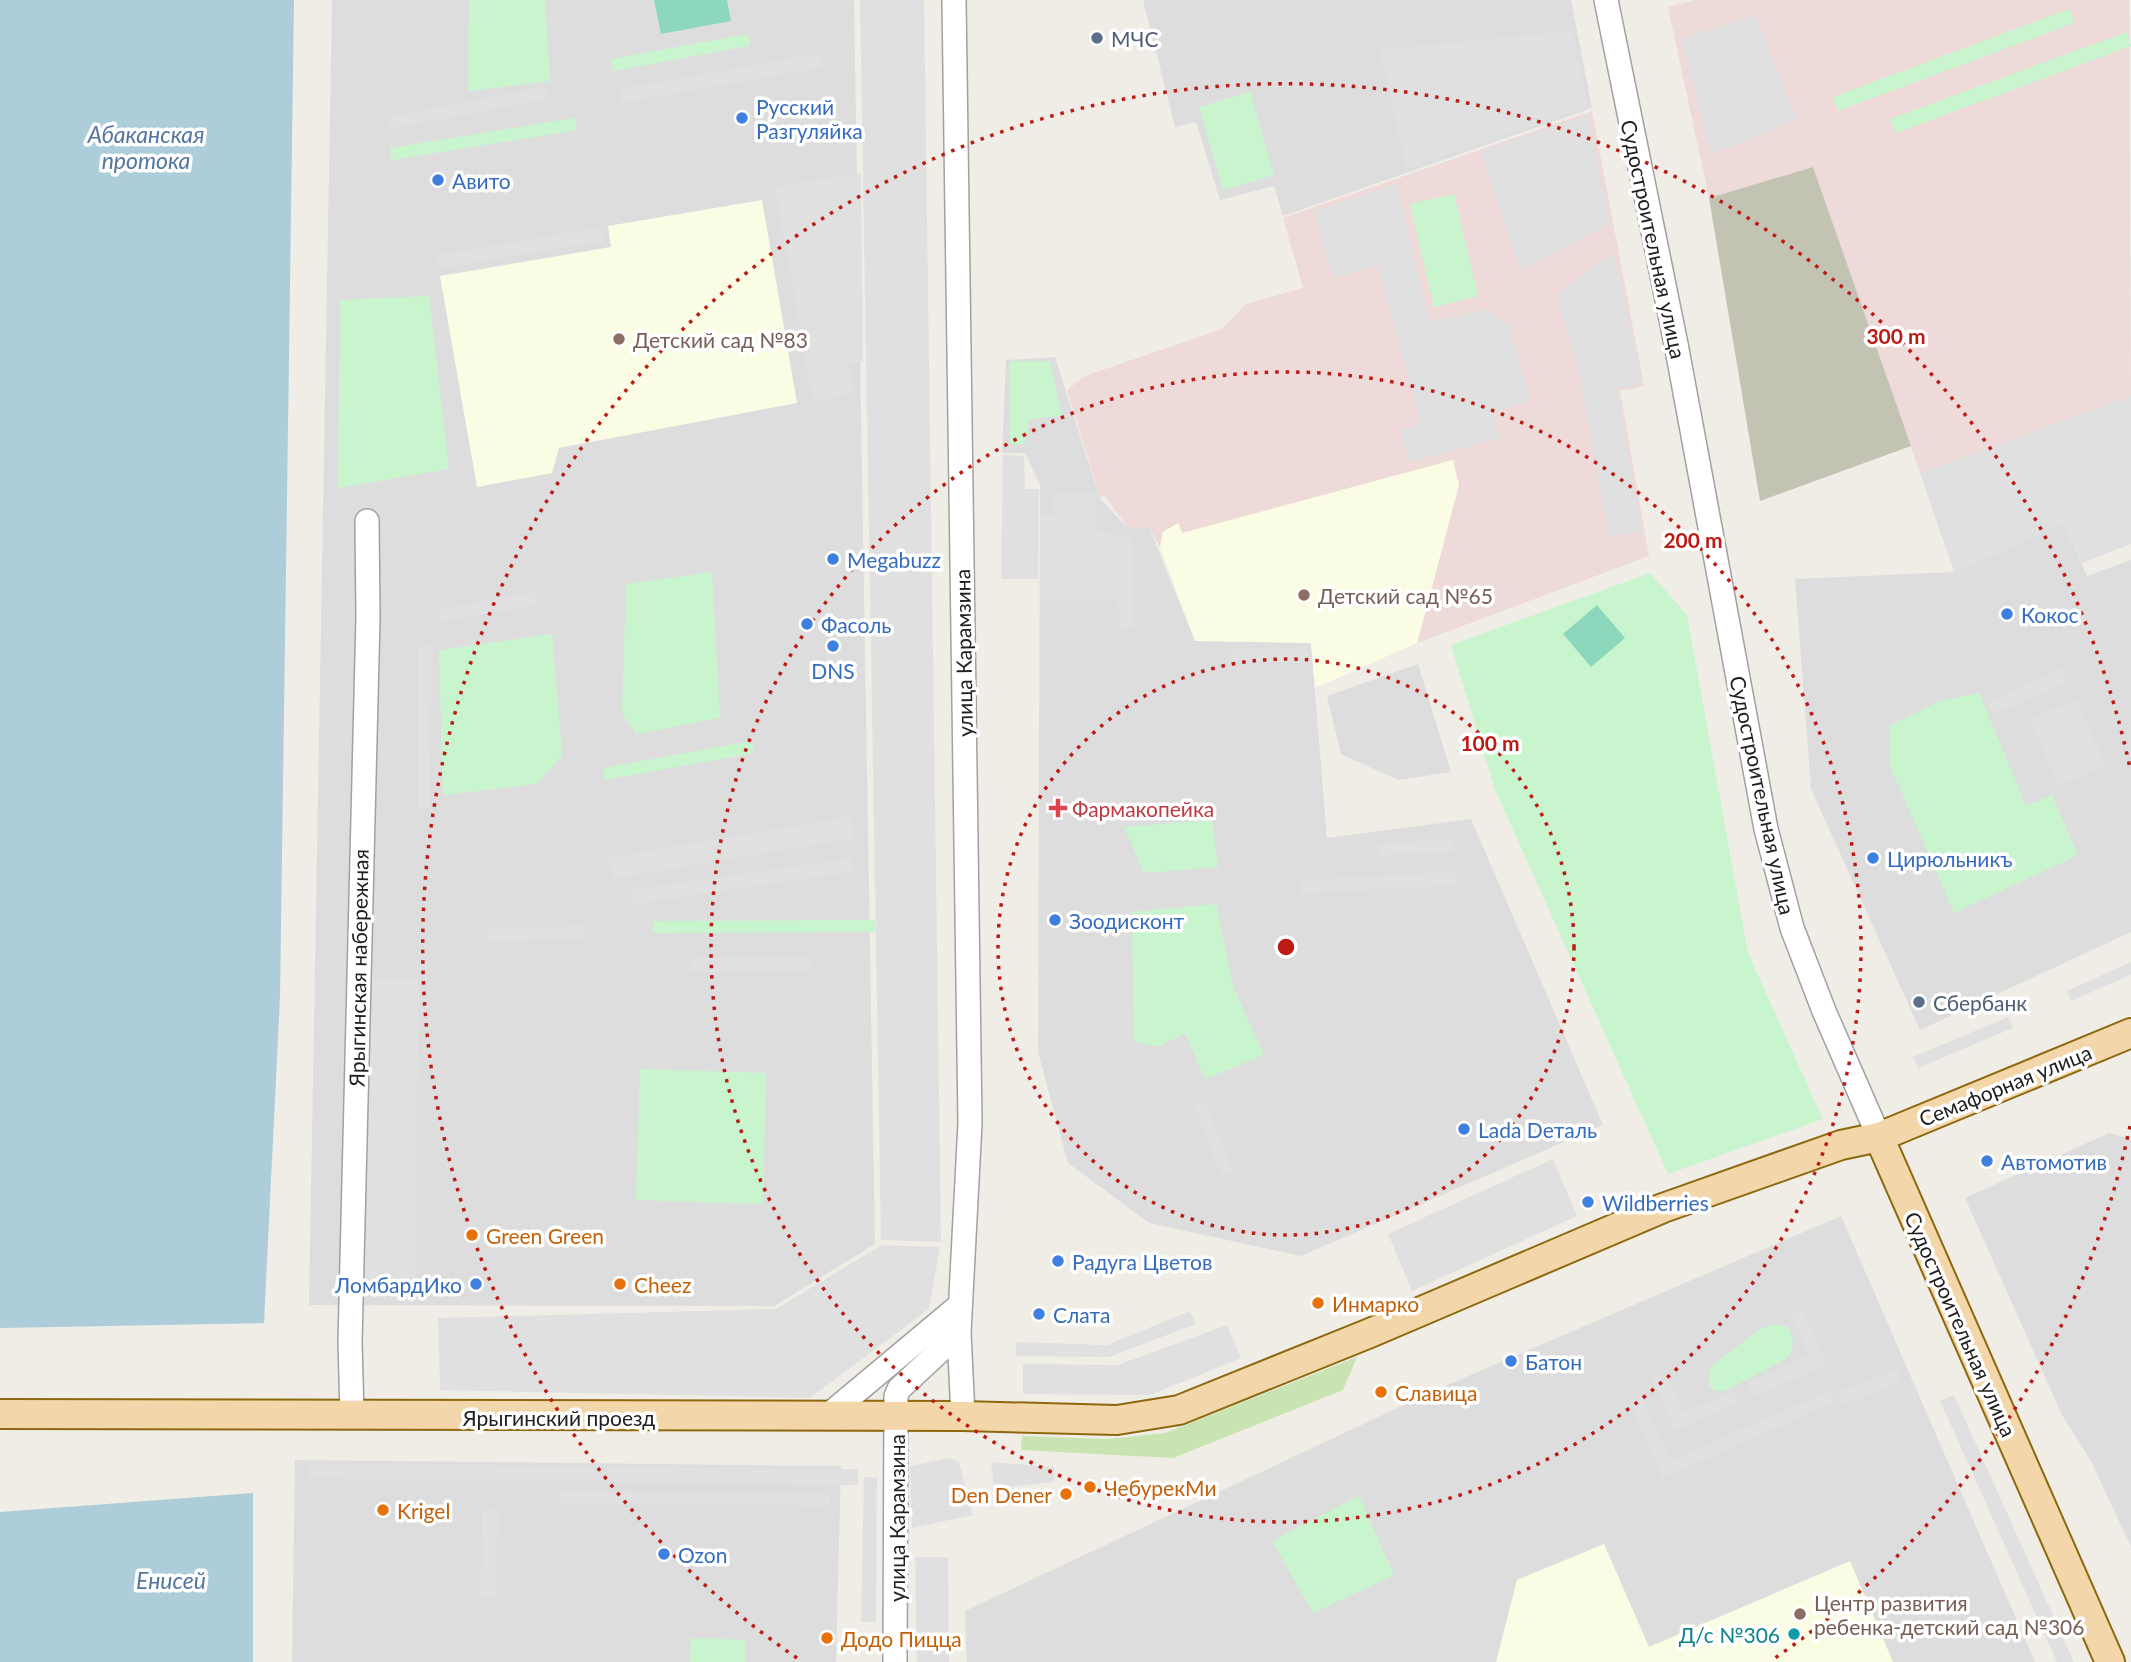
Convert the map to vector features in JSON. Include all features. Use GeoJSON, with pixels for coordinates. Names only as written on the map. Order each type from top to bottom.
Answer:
{"type":"FeatureCollection","features":[{"type":"Feature","properties":{"kind":"main road","name":"Семафорная улица"},"geometry":{"type":"LineString","coordinates":[[1117,1420],[1179,1410],[1370,1333],[1663,1208],[1841,1146],[1879,1137],[2131,1033]]}},
{"type":"Feature","properties":{"kind":"main road","name":"Судостроительная улица"},"geometry":{"type":"LineString","coordinates":[[1879,1137],[2110,1662]]}},
{"type":"Feature","properties":{"kind":"main road","name":"Ярыгинский проезд"},"geometry":{"type":"LineString","coordinates":[[0,1414],[963,1416],[1117,1420]]}},
{"type":"Feature","properties":{"kind":"street","name":"улица Карамзина"},"geometry":{"type":"LineString","coordinates":[[954,0],[970,1123],[958,1333],[963,1416]]}},
{"type":"Feature","properties":{"kind":"street","name":"Судостроительная улица"},"geometry":{"type":"LineString","coordinates":[[1606,0],[1678,357],[1766,830],[1793,928],[1824,1010],[1879,1137]]}},
{"type":"Feature","properties":{"kind":"street","name":"Ярыгинская набережная"},"geometry":{"type":"LineString","coordinates":[[352,1415],[351,1329],[368,617],[366,521]]}},
{"type":"Feature","properties":{"kind":"street"},"geometry":{"type":"LineString","coordinates":[[825,1417],[960,1305]]}},
{"type":"Feature","properties":{"kind":"street","name":"улица Карамзина"},"geometry":{"type":"LineString","coordinates":[[895,1662],[896,1416],[899,1389],[958,1333]]}},
{"type":"Feature","properties":{"kind":"shaded area"},"geometry":{"type":"Polygon","coordinates":[[[332,0],[854,0],[875,1244],[774,1306],[309,1305],[332,0]]]}},
{"type":"Feature","properties":{"kind":"shaded area"},"geometry":{"type":"Polygon","coordinates":[[[860,0],[924,0],[941,1242],[881,1240],[860,0]]]}},
{"type":"Feature","properties":{"kind":"shaded area"},"geometry":{"type":"Polygon","coordinates":[[[1143,0],[1571,0],[1592,108],[1283,216],[1274,186],[1220,200],[1196,122],[1175,127],[1143,0]]]}},
{"type":"Feature","properties":{"kind":"shaded area"},"geometry":{"type":"Polygon","coordinates":[[[1696,0],[2129,0],[2131,396],[1920,473],[1813,167],[1709,198],[1668,7],[1696,0]]]}},
{"type":"Feature","properties":{"kind":"shaded area"},"geometry":{"type":"Polygon","coordinates":[[[1755,15],[1797,120],[1711,154],[1681,39],[1755,15]]]}},
{"type":"Feature","properties":{"kind":"shaded area"},"geometry":{"type":"Polygon","coordinates":[[[1573,31],[1588,107],[1406,169],[1380,50],[1573,31]]]}},
{"type":"Feature","properties":{"kind":"shaded area"},"geometry":{"type":"Polygon","coordinates":[[[821,53],[823,67],[622,103],[620,89],[821,53]]]}},
{"type":"Feature","properties":{"kind":"shaded area"},"geometry":{"type":"Polygon","coordinates":[[[545,87],[548,99],[389,129],[387,117],[545,87]]]}},
{"type":"Feature","properties":{"kind":"shaded area"},"geometry":{"type":"Polygon","coordinates":[[[1592,111],[1644,386],[1620,391],[1649,556],[1417,643],[1459,485],[1182,533],[1179,523],[1163,532],[1160,547],[1149,527],[1128,528],[1105,496],[1100,497],[1067,390],[1085,376],[1222,329],[1246,304],[1303,288],[1283,218],[1592,111]]]}},
{"type":"Feature","properties":{"kind":"shaded area"},"geometry":{"type":"Polygon","coordinates":[[[1588,115],[1610,223],[1520,271],[1480,151],[1588,115]]]}},
{"type":"Feature","properties":{"kind":"shaded area"},"geometry":{"type":"Polygon","coordinates":[[[1813,167],[1911,446],[1760,501],[1709,198],[1813,167]]]}},
{"type":"Feature","properties":{"kind":"shaded area"},"geometry":{"type":"Polygon","coordinates":[[[861,173],[863,361],[849,364],[854,393],[813,402],[775,187],[861,173]]]}},
{"type":"Feature","properties":{"kind":"shaded area"},"geometry":{"type":"Polygon","coordinates":[[[1397,184],[1429,322],[1488,309],[1509,325],[1531,400],[1493,413],[1500,438],[1409,462],[1400,430],[1421,424],[1378,266],[1333,278],[1314,211],[1397,184]]]}},
{"type":"Feature","properties":{"kind":"shaded area","name":"Детский сад №83"},"geometry":{"type":"Polygon","coordinates":[[[762,200],[797,403],[559,448],[552,473],[477,487],[440,276],[611,247],[608,226],[762,200]]]}},
{"type":"Feature","properties":{"kind":"shaded area"},"geometry":{"type":"Polygon","coordinates":[[[602,227],[605,241],[439,268],[437,255],[602,227]]]}},
{"type":"Feature","properties":{"kind":"shaded area"},"geometry":{"type":"Polygon","coordinates":[[[1614,253],[1643,384],[1617,389],[1642,531],[1609,537],[1579,371],[1557,298],[1568,285],[1614,253]]]}},
{"type":"Feature","properties":{"kind":"shaded area"},"geometry":{"type":"Polygon","coordinates":[[[1055,357],[1100,499],[1128,528],[1149,527],[1195,641],[1311,643],[1327,838],[1471,819],[1603,1125],[1301,1256],[1149,1223],[1068,1163],[1038,1052],[1040,485],[1025,453],[1002,453],[1006,360],[1055,357]]]}},
{"type":"Feature","properties":{"kind":"shaded area"},"geometry":{"type":"Polygon","coordinates":[[[2131,396],[2131,544],[2082,563],[2064,523],[1954,572],[1920,473],[2131,396]]]}},
{"type":"Feature","properties":{"kind":"shaded area"},"geometry":{"type":"Polygon","coordinates":[[[1003,455],[1024,456],[1025,489],[1039,489],[1038,579],[1001,579],[1003,455]]]}},
{"type":"Feature","properties":{"kind":"shaded area","name":"Детский сад №65"},"geometry":{"type":"Polygon","coordinates":[[[1453,460],[1459,485],[1417,643],[1315,688],[1311,643],[1195,641],[1160,547],[1163,532],[1178,523],[1182,533],[1453,460]]]}},
{"type":"Feature","properties":{"kind":"shaded area"},"geometry":{"type":"Polygon","coordinates":[[[1053,492],[1095,493],[1098,532],[1133,539],[1134,629],[1120,628],[1118,601],[1041,600],[1041,515],[1054,515],[1053,492]]]}},
{"type":"Feature","properties":{"kind":"shaded area"},"geometry":{"type":"Polygon","coordinates":[[[2064,523],[2087,576],[2131,560],[2131,932],[1920,1030],[1811,789],[1795,579],[1954,572],[2064,523]]]}},
{"type":"Feature","properties":{"kind":"shaded area"},"geometry":{"type":"Polygon","coordinates":[[[534,592],[536,605],[441,622],[439,610],[534,592]]]}},
{"type":"Feature","properties":{"kind":"shaded area"},"geometry":{"type":"Polygon","coordinates":[[[418,646],[431,646],[430,808],[418,808],[418,646]]]}},
{"type":"Feature","properties":{"kind":"shaded area"},"geometry":{"type":"Polygon","coordinates":[[[1232,649],[1307,649],[1307,662],[1232,662],[1232,649]]]}},
{"type":"Feature","properties":{"kind":"shaded area"},"geometry":{"type":"Polygon","coordinates":[[[1418,664],[1451,772],[1398,780],[1341,754],[1327,696],[1418,664]]]}},
{"type":"Feature","properties":{"kind":"shaded area"},"geometry":{"type":"Polygon","coordinates":[[[2062,668],[2068,682],[1993,715],[1988,702],[2062,668]]]}},
{"type":"Feature","properties":{"kind":"shaded area"},"geometry":{"type":"Polygon","coordinates":[[[2076,699],[2106,766],[2059,786],[2029,719],[2076,699]]]}},
{"type":"Feature","properties":{"kind":"shaded area"},"geometry":{"type":"Polygon","coordinates":[[[851,816],[854,838],[612,879],[609,858],[851,816]]]}},
{"type":"Feature","properties":{"kind":"shaded area"},"geometry":{"type":"Polygon","coordinates":[[[1453,840],[1453,852],[1379,855],[1378,843],[1453,840]]]}},
{"type":"Feature","properties":{"kind":"shaded area"},"geometry":{"type":"Polygon","coordinates":[[[851,858],[853,872],[633,904],[631,890],[851,858]]]}},
{"type":"Feature","properties":{"kind":"shaded area"},"geometry":{"type":"Polygon","coordinates":[[[1457,872],[1458,885],[1301,893],[1300,880],[1457,872]]]}},
{"type":"Feature","properties":{"kind":"shaded area"},"geometry":{"type":"Polygon","coordinates":[[[585,926],[585,939],[487,941],[486,928],[585,926]]]}},
{"type":"Feature","properties":{"kind":"shaded area"},"geometry":{"type":"Polygon","coordinates":[[[691,958],[811,958],[811,972],[691,972],[691,958]]]}},
{"type":"Feature","properties":{"kind":"shaded area"},"geometry":{"type":"Polygon","coordinates":[[[2131,962],[2131,975],[2071,1001],[2067,991],[2131,962]]]}},
{"type":"Feature","properties":{"kind":"shaded area"},"geometry":{"type":"Polygon","coordinates":[[[369,979],[419,979],[415,1279],[362,1278],[369,979]]]}},
{"type":"Feature","properties":{"kind":"shaded area"},"geometry":{"type":"Polygon","coordinates":[[[2008,1017],[2013,1028],[1918,1068],[1913,1057],[2008,1017]]]}},
{"type":"Feature","properties":{"kind":"shaded area"},"geometry":{"type":"Polygon","coordinates":[[[1206,1101],[1232,1171],[1221,1176],[1194,1105],[1206,1101]]]}},
{"type":"Feature","properties":{"kind":"shaded area"},"geometry":{"type":"Polygon","coordinates":[[[2109,1133],[2131,1139],[2131,1547],[2091,1461],[2062,1415],[1965,1198],[2109,1133]]]}},
{"type":"Feature","properties":{"kind":"shaded area"},"geometry":{"type":"Polygon","coordinates":[[[1553,1159],[1577,1216],[1412,1291],[1388,1234],[1553,1159]]]}},
{"type":"Feature","properties":{"kind":"shaded area"},"geometry":{"type":"Polygon","coordinates":[[[1841,1216],[2035,1662],[967,1662],[965,1611],[1438,1389],[1841,1216]]]}},
{"type":"Feature","properties":{"kind":"shaded area"},"geometry":{"type":"Polygon","coordinates":[[[882,1245],[940,1247],[929,1309],[810,1398],[440,1390],[438,1318],[776,1309],[882,1245]]]}},
{"type":"Feature","properties":{"kind":"shaded area"},"geometry":{"type":"Polygon","coordinates":[[[1802,1308],[1827,1365],[1754,1397],[1748,1383],[1809,1355],[1791,1313],[1802,1308]]]}},
{"type":"Feature","properties":{"kind":"shaded area"},"geometry":{"type":"Polygon","coordinates":[[[1190,1311],[1196,1324],[1109,1357],[1016,1356],[1016,1342],[1107,1345],[1190,1311]]]}},
{"type":"Feature","properties":{"kind":"shaded area"},"geometry":{"type":"Polygon","coordinates":[[[1227,1325],[1241,1358],[1150,1395],[1023,1394],[1023,1364],[1118,1365],[1227,1325]]]}},
{"type":"Feature","properties":{"kind":"shaded area"},"geometry":{"type":"Polygon","coordinates":[[[1897,1369],[1902,1381],[1844,1405],[1839,1392],[1897,1369]]]}},
{"type":"Feature","properties":{"kind":"shaded area"},"geometry":{"type":"Polygon","coordinates":[[[1666,1372],[1684,1413],[1733,1392],[1738,1403],[1675,1431],[1652,1378],[1666,1372]]]}},
{"type":"Feature","properties":{"kind":"shaded area"},"geometry":{"type":"Polygon","coordinates":[[[1829,1391],[1834,1402],[1663,1478],[1630,1402],[1641,1397],[1670,1461],[1829,1391]]]}},
{"type":"Feature","properties":{"kind":"shaded area"},"geometry":{"type":"Polygon","coordinates":[[[1954,1395],[2074,1662],[2057,1662],[1940,1401],[1954,1395]]]}},
{"type":"Feature","properties":{"kind":"shaded area"},"geometry":{"type":"Polygon","coordinates":[[[950,1458],[959,1462],[973,1515],[912,1528],[910,1466],[950,1458]]]}},
{"type":"Feature","properties":{"kind":"shaded area"},"geometry":{"type":"Polygon","coordinates":[[[295,1460],[841,1466],[836,1662],[292,1662],[295,1460]]]}},
{"type":"Feature","properties":{"kind":"shaded area"},"geometry":{"type":"Polygon","coordinates":[[[991,1462],[1054,1467],[1055,1482],[994,1488],[991,1462]]]}},
{"type":"Feature","properties":{"kind":"shaded area"},"geometry":{"type":"Polygon","coordinates":[[[308,1464],[858,1469],[858,1485],[308,1478],[308,1464]]]}},
{"type":"Feature","properties":{"kind":"shaded area"},"geometry":{"type":"Polygon","coordinates":[[[864,1477],[877,1477],[876,1622],[861,1622],[864,1477]]]}},
{"type":"Feature","properties":{"kind":"shaded area"},"geometry":{"type":"Polygon","coordinates":[[[559,1491],[830,1494],[830,1506],[559,1503],[559,1491]]]}},
{"type":"Feature","properties":{"kind":"shaded area"},"geometry":{"type":"Polygon","coordinates":[[[482,1510],[498,1510],[497,1597],[481,1597],[482,1510]]]}},
{"type":"Feature","properties":{"kind":"shaded area","name":"Центр развития ребенка-детский сад №306"},"geometry":{"type":"Polygon","coordinates":[[[1604,1544],[1649,1647],[1850,1561],[1893,1662],[1496,1662],[1517,1580],[1604,1544]]]}},
{"type":"Feature","properties":{"kind":"shaded area"},"geometry":{"type":"Polygon","coordinates":[[[915,1557],[948,1557],[949,1662],[917,1662],[915,1557]]]}},
{"type":"Feature","properties":{"kind":"green space"},"geometry":{"type":"Polygon","coordinates":[[[469,0],[545,0],[550,81],[468,91],[469,0]]]}},
{"type":"Feature","properties":{"kind":"green space"},"geometry":{"type":"Polygon","coordinates":[[[654,0],[727,0],[731,21],[661,34],[654,0]]]}},
{"type":"Feature","properties":{"kind":"green space"},"geometry":{"type":"Polygon","coordinates":[[[2069,9],[2074,23],[1838,111],[1833,97],[2069,9]]]}},
{"type":"Feature","properties":{"kind":"green space"},"geometry":{"type":"Polygon","coordinates":[[[2127,32],[2131,46],[1896,133],[1890,119],[2127,32]]]}},
{"type":"Feature","properties":{"kind":"green space"},"geometry":{"type":"Polygon","coordinates":[[[748,34],[750,46],[613,71],[611,59],[748,34]]]}},
{"type":"Feature","properties":{"kind":"green space"},"geometry":{"type":"Polygon","coordinates":[[[1250,92],[1274,175],[1223,190],[1199,107],[1250,92]]]}},
{"type":"Feature","properties":{"kind":"green space"},"geometry":{"type":"Polygon","coordinates":[[[575,118],[577,130],[392,160],[390,148],[575,118]]]}},
{"type":"Feature","properties":{"kind":"green space"},"geometry":{"type":"Polygon","coordinates":[[[1454,194],[1478,296],[1434,307],[1410,204],[1454,194]]]}},
{"type":"Feature","properties":{"kind":"green space"},"geometry":{"type":"Polygon","coordinates":[[[429,296],[449,469],[338,488],[340,300],[429,296]]]}},
{"type":"Feature","properties":{"kind":"green space"},"geometry":{"type":"Polygon","coordinates":[[[1009,361],[1050,361],[1062,416],[1029,419],[1025,444],[1010,444],[1009,361]]]}},
{"type":"Feature","properties":{"kind":"green space"},"geometry":{"type":"Polygon","coordinates":[[[712,572],[720,718],[636,734],[622,713],[626,584],[712,572]]]}},
{"type":"Feature","properties":{"kind":"green space"},"geometry":{"type":"Polygon","coordinates":[[[1650,573],[1687,615],[1748,953],[1823,1119],[1668,1174],[1495,790],[1451,645],[1650,573]]]}},
{"type":"Feature","properties":{"kind":"green space"},"geometry":{"type":"Polygon","coordinates":[[[1597,605],[1625,638],[1591,667],[1563,634],[1597,605]]]}},
{"type":"Feature","properties":{"kind":"green space"},"geometry":{"type":"Polygon","coordinates":[[[552,634],[562,755],[537,784],[443,795],[439,650],[552,634]]]}},
{"type":"Feature","properties":{"kind":"green space"},"geometry":{"type":"Polygon","coordinates":[[[1979,693],[2026,806],[2052,795],[2078,855],[1954,913],[1890,765],[1889,726],[1940,701],[1979,693]]]}},
{"type":"Feature","properties":{"kind":"green space"},"geometry":{"type":"Polygon","coordinates":[[[751,741],[754,753],[605,780],[603,768],[751,741]]]}},
{"type":"Feature","properties":{"kind":"green space"},"geometry":{"type":"Polygon","coordinates":[[[1212,820],[1218,867],[1144,873],[1124,827],[1212,820]]]}},
{"type":"Feature","properties":{"kind":"green space"},"geometry":{"type":"Polygon","coordinates":[[[1216,904],[1233,986],[1264,1055],[1205,1079],[1185,1033],[1158,1047],[1134,1041],[1132,912],[1216,904]]]}},
{"type":"Feature","properties":{"kind":"green space"},"geometry":{"type":"Polygon","coordinates":[[[875,920],[875,932],[653,933],[653,921],[875,920]]]}},
{"type":"Feature","properties":{"kind":"green space"},"geometry":{"type":"Polygon","coordinates":[[[640,1069],[766,1073],[763,1204],[636,1200],[640,1069]]]}},
{"type":"Feature","properties":{"kind":"green space"},"geometry":{"type":"Polygon","coordinates":[[[1787,1326],[1791,1335],[1793,1346],[1786,1359],[1725,1391],[1717,1391],[1709,1386],[1709,1372],[1713,1365],[1761,1328],[1787,1326]]]}},
{"type":"Feature","properties":{"kind":"green space"},"geometry":{"type":"Polygon","coordinates":[[[1357,1357],[1343,1390],[1173,1458],[1021,1450],[1022,1436],[1108,1439],[1165,1433],[1357,1357]]]}},
{"type":"Feature","properties":{"kind":"green space"},"geometry":{"type":"Polygon","coordinates":[[[1359,1496],[1394,1575],[1313,1613],[1272,1541],[1359,1496]]]}},
{"type":"Feature","properties":{"kind":"green space"},"geometry":{"type":"Polygon","coordinates":[[[691,1638],[745,1640],[745,1662],[690,1662],[691,1638]]]}},
{"type":"Feature","properties":{"kind":"water","name":"Абаканская протока"},"geometry":{"type":"Polygon","coordinates":[[[0,0],[294,0],[280,997],[264,1323],[0,1328],[0,0]]]}},
{"type":"Feature","properties":{"kind":"water","name":"Енисей"},"geometry":{"type":"Polygon","coordinates":[[[253,1493],[253,1662],[0,1662],[0,1512],[253,1493]]]}},
{"type":"Feature","properties":{"kind":"place","name":"МЧС"},"geometry":{"type":"Point","coordinates":[1097,38]}},
{"type":"Feature","properties":{"kind":"place","name":"Русский Разгуляйка"},"geometry":{"type":"Point","coordinates":[742,118]}},
{"type":"Feature","properties":{"kind":"place","name":"Авито"},"geometry":{"type":"Point","coordinates":[438,180]}},
{"type":"Feature","properties":{"kind":"place","name":"Детский сад №83"},"geometry":{"type":"Point","coordinates":[619,339]}},
{"type":"Feature","properties":{"kind":"place","name":"Megabuzz"},"geometry":{"type":"Point","coordinates":[833,559]}},
{"type":"Feature","properties":{"kind":"place","name":"Детский сад №65"},"geometry":{"type":"Point","coordinates":[1304,595]}},
{"type":"Feature","properties":{"kind":"place","name":"Кокос"},"geometry":{"type":"Point","coordinates":[2007,614]}},
{"type":"Feature","properties":{"kind":"place","name":"Фасоль"},"geometry":{"type":"Point","coordinates":[807,624]}},
{"type":"Feature","properties":{"kind":"place","name":"DNS"},"geometry":{"type":"Point","coordinates":[833,646]}},
{"type":"Feature","properties":{"kind":"place","name":"Фармакопейка"},"geometry":{"type":"Point","coordinates":[1058,808]}},
{"type":"Feature","properties":{"kind":"place","name":"Цирюльникъ"},"geometry":{"type":"Point","coordinates":[1873,858]}},
{"type":"Feature","properties":{"kind":"place","name":"Зоодисконт"},"geometry":{"type":"Point","coordinates":[1055,920]}},
{"type":"Feature","properties":{"kind":"place","name":"Сбербанк"},"geometry":{"type":"Point","coordinates":[1919,1002]}},
{"type":"Feature","properties":{"kind":"place","name":"Lada Dеталь"},"geometry":{"type":"Point","coordinates":[1464,1129]}},
{"type":"Feature","properties":{"kind":"place","name":"Автомотив"},"geometry":{"type":"Point","coordinates":[1987,1161]}},
{"type":"Feature","properties":{"kind":"place","name":"Wildberries"},"geometry":{"type":"Point","coordinates":[1588,1202]}},
{"type":"Feature","properties":{"kind":"place","name":"Green Green"},"geometry":{"type":"Point","coordinates":[472,1235]}},
{"type":"Feature","properties":{"kind":"place","name":"Радуга Цветов"},"geometry":{"type":"Point","coordinates":[1058,1261]}},
{"type":"Feature","properties":{"kind":"place","name":"ЛомбардИко"},"geometry":{"type":"Point","coordinates":[476,1284]}},
{"type":"Feature","properties":{"kind":"place","name":"Cheez"},"geometry":{"type":"Point","coordinates":[620,1284]}},
{"type":"Feature","properties":{"kind":"place","name":"Инмарко"},"geometry":{"type":"Point","coordinates":[1318,1303]}},
{"type":"Feature","properties":{"kind":"place","name":"Слата"},"geometry":{"type":"Point","coordinates":[1039,1314]}},
{"type":"Feature","properties":{"kind":"place","name":"Батон"},"geometry":{"type":"Point","coordinates":[1511,1361]}},
{"type":"Feature","properties":{"kind":"place","name":"Славица"},"geometry":{"type":"Point","coordinates":[1381,1392]}},
{"type":"Feature","properties":{"kind":"place","name":"ЧебурекМи"},"geometry":{"type":"Point","coordinates":[1090,1487]}},
{"type":"Feature","properties":{"kind":"place","name":"Den Dener"},"geometry":{"type":"Point","coordinates":[1066,1494]}},
{"type":"Feature","properties":{"kind":"place","name":"Krigel"},"geometry":{"type":"Point","coordinates":[383,1510]}},
{"type":"Feature","properties":{"kind":"place","name":"Ozon"},"geometry":{"type":"Point","coordinates":[664,1554]}},
{"type":"Feature","properties":{"kind":"place","name":"Центр развития ребенка-детский сад №306"},"geometry":{"type":"Point","coordinates":[1800,1614]}},
{"type":"Feature","properties":{"kind":"place","name":"Д/с №306"},"geometry":{"type":"Point","coordinates":[1794,1634]}},
{"type":"Feature","properties":{"kind":"place","name":"Додо Пицца"},"geometry":{"type":"Point","coordinates":[827,1638]}}]}
